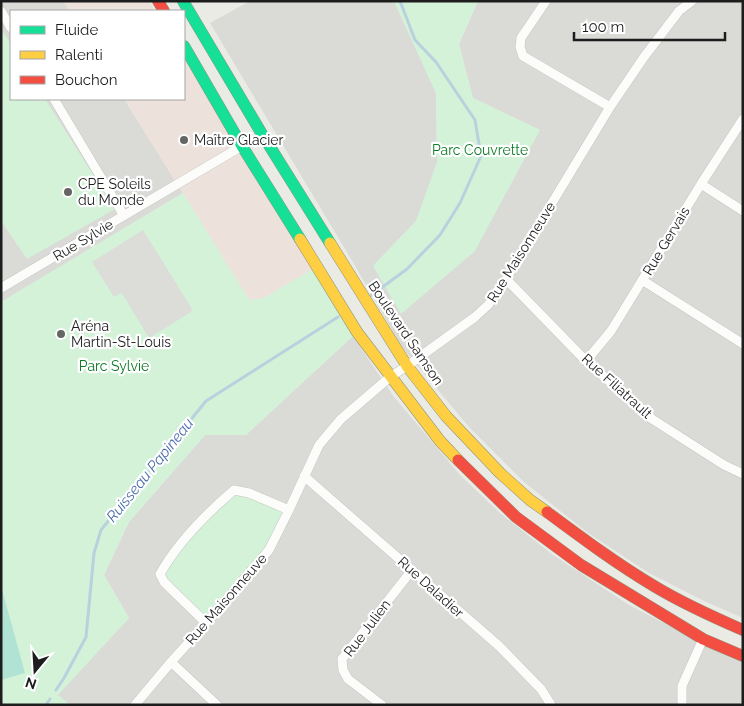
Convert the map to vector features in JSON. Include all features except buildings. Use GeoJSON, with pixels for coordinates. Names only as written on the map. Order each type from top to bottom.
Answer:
{"type":"FeatureCollection","features":[{"type":"Feature","properties":{"kind":"street","name":"Boulevard Samson"},"geometry":{"type":"LineString","coordinates":[[183,1],[262,134],[407,366],[446,416],[500,473],[530,500],[592,545],[655,588],[743,630]]}},
{"type":"Feature","properties":{"kind":"street"},"geometry":{"type":"LineString","coordinates":[[546,1],[521,38],[520,47],[524,56],[610,107]]}},
{"type":"Feature","properties":{"kind":"street","name":"Rue Maisonneuve"},"geometry":{"type":"LineString","coordinates":[[135,705],[269,550],[319,445],[341,419],[390,377],[475,317],[488,305],[506,279],[610,107],[644,57],[679,12],[692,1]]}},
{"type":"Feature","properties":{"kind":"street"},"geometry":{"type":"LineString","coordinates":[[1,12],[10,26]]}},
{"type":"Feature","properties":{"kind":"street"},"geometry":{"type":"LineString","coordinates":[[185,48],[242,146],[357,332],[440,441],[516,517],[581,565],[703,639],[743,656]]}},
{"type":"Feature","properties":{"kind":"street"},"geometry":{"type":"LineString","coordinates":[[55,100],[124,216]]}},
{"type":"Feature","properties":{"kind":"street","name":"Rue Gervais"},"geometry":{"type":"LineString","coordinates":[[586,361],[611,331],[743,119]]}},
{"type":"Feature","properties":{"kind":"street","name":"Rue Sylvie"},"geometry":{"type":"LineString","coordinates":[[1,288],[242,146]]}},
{"type":"Feature","properties":{"kind":"street"},"geometry":{"type":"LineString","coordinates":[[701,184],[743,211]]}},
{"type":"Feature","properties":{"kind":"street","name":"Rue Filiatrault"},"geometry":{"type":"LineString","coordinates":[[506,279],[586,361],[652,419],[724,465],[743,474]]}},
{"type":"Feature","properties":{"kind":"street"},"geometry":{"type":"LineString","coordinates":[[642,280],[743,344]]}},
{"type":"Feature","properties":{"kind":"street","name":"Rue Daladier"},"geometry":{"type":"LineString","coordinates":[[304,476],[499,646],[541,689],[551,705]]}},
{"type":"Feature","properties":{"kind":"street"},"geometry":{"type":"LineString","coordinates":[[206,623],[164,582],[160,574],[169,558],[214,508],[234,490],[249,492],[289,510]]}},
{"type":"Feature","properties":{"kind":"street","name":"Rue Julien"},"geometry":{"type":"LineString","coordinates":[[382,705],[348,679],[343,670],[342,660],[412,570]]}},
{"type":"Feature","properties":{"kind":"street"},"geometry":{"type":"LineString","coordinates":[[682,705],[682,686],[703,639]]}},
{"type":"Feature","properties":{"kind":"street"},"geometry":{"type":"LineString","coordinates":[[171,662],[217,705]]}},
{"type":"Feature","properties":{"kind":"shaded area"},"geometry":{"type":"Polygon","coordinates":[[[1,1],[63,1],[69,10],[10,10],[10,100],[125,100],[183,193],[1,302],[1,1]]]}},
{"type":"Feature","properties":{"kind":"shaded area"},"geometry":{"type":"Polygon","coordinates":[[[63,1],[149,1],[154,10],[69,10],[63,1]]]}},
{"type":"Feature","properties":{"kind":"shaded area"},"geometry":{"type":"Polygon","coordinates":[[[250,1],[394,1],[436,93],[437,163],[416,221],[373,266],[540,130],[473,98],[459,44],[478,1],[743,1],[743,618],[706,602],[649,573],[588,533],[524,482],[469,427],[402,347],[210,23],[250,1]]]}},
{"type":"Feature","properties":{"kind":"shaded area"},"geometry":{"type":"Polygon","coordinates":[[[185,61],[313,269],[264,298],[249,300],[125,100],[185,100],[185,61]]]}},
{"type":"Feature","properties":{"kind":"shaded area"},"geometry":{"type":"Polygon","coordinates":[[[143,230],[192,309],[191,312],[149,338],[122,293],[114,297],[92,262],[143,230]]]}},
{"type":"Feature","properties":{"kind":"shaded area"},"geometry":{"type":"Polygon","coordinates":[[[353,336],[394,397],[461,476],[500,513],[553,555],[629,605],[687,635],[743,659],[743,705],[70,705],[57,695],[129,618],[104,575],[129,522],[205,435],[246,435],[353,336]]]}},
{"type":"Feature","properties":{"kind":"green space","name":"Parc Couvrette"},"geometry":{"type":"Polygon","coordinates":[[[394,1],[478,1],[459,44],[473,98],[540,130],[475,251],[401,314],[373,266],[416,221],[437,162],[436,93],[394,1]]]}},
{"type":"Feature","properties":{"kind":"green space"},"geometry":{"type":"Polygon","coordinates":[[[1,29],[10,42],[10,100],[46,100],[115,209],[27,259],[1,221],[1,29]]]}},
{"type":"Feature","properties":{"kind":"green space","name":"Parc Sylvie"},"geometry":{"type":"Polygon","coordinates":[[[183,193],[249,300],[264,298],[313,269],[353,336],[246,435],[205,435],[129,522],[104,575],[129,618],[58,695],[70,705],[1,705],[1,302],[183,193]]]}},
{"type":"Feature","properties":{"kind":"green space"},"geometry":{"type":"Polygon","coordinates":[[[234,490],[289,510],[269,550],[206,623],[160,574],[169,558],[234,490]]]}},
{"type":"Feature","properties":{"kind":"green space"},"geometry":{"type":"Polygon","coordinates":[[[1,586],[25,673],[1,680],[1,586]]]}},
{"type":"Feature","properties":{"kind":"waterway","name":"Ruisseau Papineau"},"geometry":{"type":"LineString","coordinates":[[369,297],[407,269],[440,235],[460,203],[481,156],[475,120],[436,62],[415,40],[400,1]]}},
{"type":"Feature","properties":{"kind":"waterway","name":"Ruisseau Papineau"},"geometry":{"type":"LineString","coordinates":[[56,690],[86,637],[94,553],[101,530],[206,401],[338,317]]}},
{"type":"Feature","properties":{"kind":"waterway","name":"Ruisseau Papineau"},"geometry":{"type":"LineString","coordinates":[[46,705],[50,699]]}},
{"type":"Feature","properties":{"kind":"traffic: fast"},"geometry":{"type":"LineString","coordinates":[[183,1],[262,134],[330,243]]}},
{"type":"Feature","properties":{"kind":"traffic: fast"},"geometry":{"type":"LineString","coordinates":[[185,48],[242,146],[300,239]]}},
{"type":"Feature","properties":{"kind":"traffic: slow"},"geometry":{"type":"LineString","coordinates":[[300,239],[357,332],[440,441],[458,460]]}},
{"type":"Feature","properties":{"kind":"traffic: slow"},"geometry":{"type":"LineString","coordinates":[[330,243],[407,366],[446,416],[500,473],[530,500],[547,512]]}},
{"type":"Feature","properties":{"kind":"traffic: jam"},"geometry":{"type":"LineString","coordinates":[[158,1],[163,10]]}},
{"type":"Feature","properties":{"kind":"traffic: jam"},"geometry":{"type":"LineString","coordinates":[[458,460],[516,517],[581,565],[703,639],[743,656]]}},
{"type":"Feature","properties":{"kind":"traffic: jam"},"geometry":{"type":"LineString","coordinates":[[547,512],[613,560],[654,586],[698,610],[743,630]]}},
{"type":"Feature","properties":{"kind":"place","name":"Maître Glacier"},"geometry":{"type":"Point","coordinates":[184,140]}},
{"type":"Feature","properties":{"kind":"place","name":"CPE Soleils du Monde"},"geometry":{"type":"Point","coordinates":[68,192]}},
{"type":"Feature","properties":{"kind":"place","name":"Aréna Martin-St-Louis"},"geometry":{"type":"Point","coordinates":[61,334]}}]}
